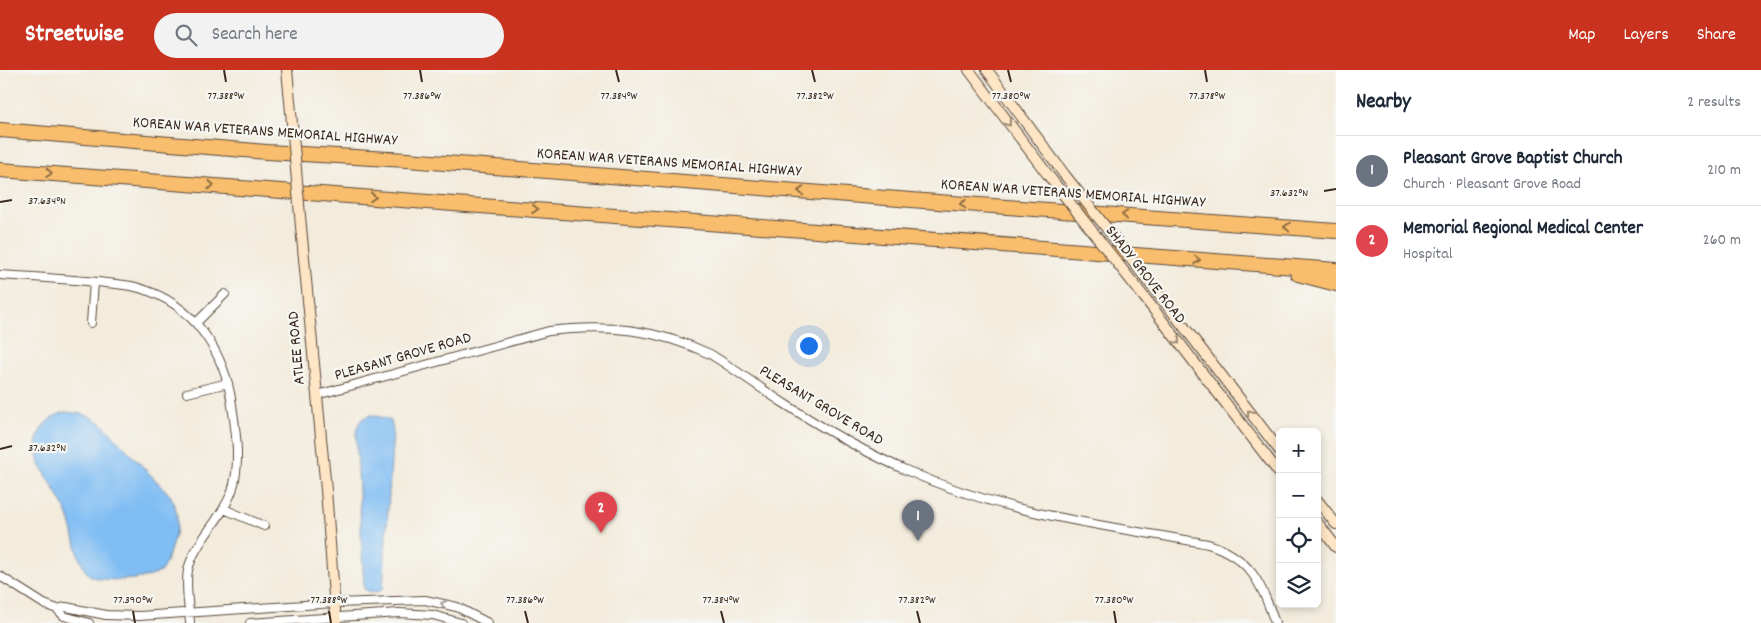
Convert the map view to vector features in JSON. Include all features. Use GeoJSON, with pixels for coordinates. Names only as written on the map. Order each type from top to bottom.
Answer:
{"type":"FeatureCollection","features":[{"type":"Feature","properties":{"kind":"highway","name":"KOREAN WAR VETERANS MEMORIAL HIGHWAY"},"geometry":{"type":"LineString","coordinates":[[0,130],[267,152],[416,161],[1336,231]]}},
{"type":"Feature","properties":{"kind":"highway"},"geometry":{"type":"LineString","coordinates":[[0,170],[1336,270]]}},
{"type":"Feature","properties":{"kind":"highway"},"geometry":{"type":"LineString","coordinates":[[1266,265],[1336,284]]}},
{"type":"Feature","properties":{"kind":"main road","name":"ATLEE ROAD"},"geometry":{"type":"LineString","coordinates":[[287,70],[317,395],[335,620]]}},
{"type":"Feature","properties":{"kind":"main road","name":"SHADY GROVE ROAD"},"geometry":{"type":"LineString","coordinates":[[968,70],[1279,473]]}},
{"type":"Feature","properties":{"kind":"main road","name":"SHADY GROVE ROAD"},"geometry":{"type":"LineString","coordinates":[[987,70],[1064,174],[1276,446]]}},
{"type":"Feature","properties":{"kind":"main road"},"geometry":{"type":"LineString","coordinates":[[1321,505],[1336,524]]}},
{"type":"Feature","properties":{"kind":"main road"},"geometry":{"type":"LineString","coordinates":[[1321,527],[1336,547]]}},
{"type":"Feature","properties":{"kind":"street"},"geometry":{"type":"LineString","coordinates":[[0,275],[125,285],[153,293],[178,307],[196,323],[212,344],[220,359],[228,383],[235,428],[236,463],[232,490],[224,509],[191,561],[187,581],[190,623]]}},
{"type":"Feature","properties":{"kind":"street"},"geometry":{"type":"LineString","coordinates":[[91,323],[94,282]]}},
{"type":"Feature","properties":{"kind":"street"},"geometry":{"type":"LineString","coordinates":[[196,323],[225,294]]}},
{"type":"Feature","properties":{"kind":"street","name":"PLEASANT GROVE ROAD"},"geometry":{"type":"LineString","coordinates":[[317,395],[550,331],[599,327],[635,330],[654,334],[710,354],[822,427],[900,467],[950,489],[1024,511],[1218,547],[1237,558],[1253,573],[1266,596],[1275,623]]}},
{"type":"Feature","properties":{"kind":"street"},"geometry":{"type":"LineString","coordinates":[[187,393],[228,383]]}},
{"type":"Feature","properties":{"kind":"street"},"geometry":{"type":"LineString","coordinates":[[224,509],[264,526]]}},
{"type":"Feature","properties":{"kind":"street"},"geometry":{"type":"LineString","coordinates":[[0,576],[44,604],[57,609],[66,607],[127,616],[334,603],[425,600],[457,607],[488,623]]}},
{"type":"Feature","properties":{"kind":"street"},"geometry":{"type":"LineString","coordinates":[[63,620],[66,607]]}},
{"type":"Feature","properties":{"kind":"street"},"geometry":{"type":"LineString","coordinates":[[57,609],[63,620]]}},
{"type":"Feature","properties":{"kind":"street"},"geometry":{"type":"LineString","coordinates":[[250,623],[335,620],[381,614],[414,613],[448,618],[461,623]]}},
{"type":"Feature","properties":{"kind":"street"},"geometry":{"type":"LineString","coordinates":[[63,620],[89,623]]}},
{"type":"Feature","properties":{"kind":"water"},"geometry":{"type":"Polygon","coordinates":[[[65,412],[85,415],[102,424],[170,495],[177,512],[176,528],[166,562],[161,571],[156,574],[127,580],[105,579],[91,576],[82,565],[67,513],[40,465],[36,451],[36,443],[41,429],[51,419],[65,412]]]}},
{"type":"Feature","properties":{"kind":"water"},"geometry":{"type":"Polygon","coordinates":[[[372,415],[391,421],[393,430],[383,589],[374,592],[364,589],[356,432],[361,420],[372,415]]]}},
{"type":"Feature","properties":{"kind":"place","name":"Memorial Regional Medical Center"},"geometry":{"type":"Point","coordinates":[601,533]}},
{"type":"Feature","properties":{"kind":"place","name":"Pleasant Grove Baptist Church"},"geometry":{"type":"Point","coordinates":[918,541]}}]}
